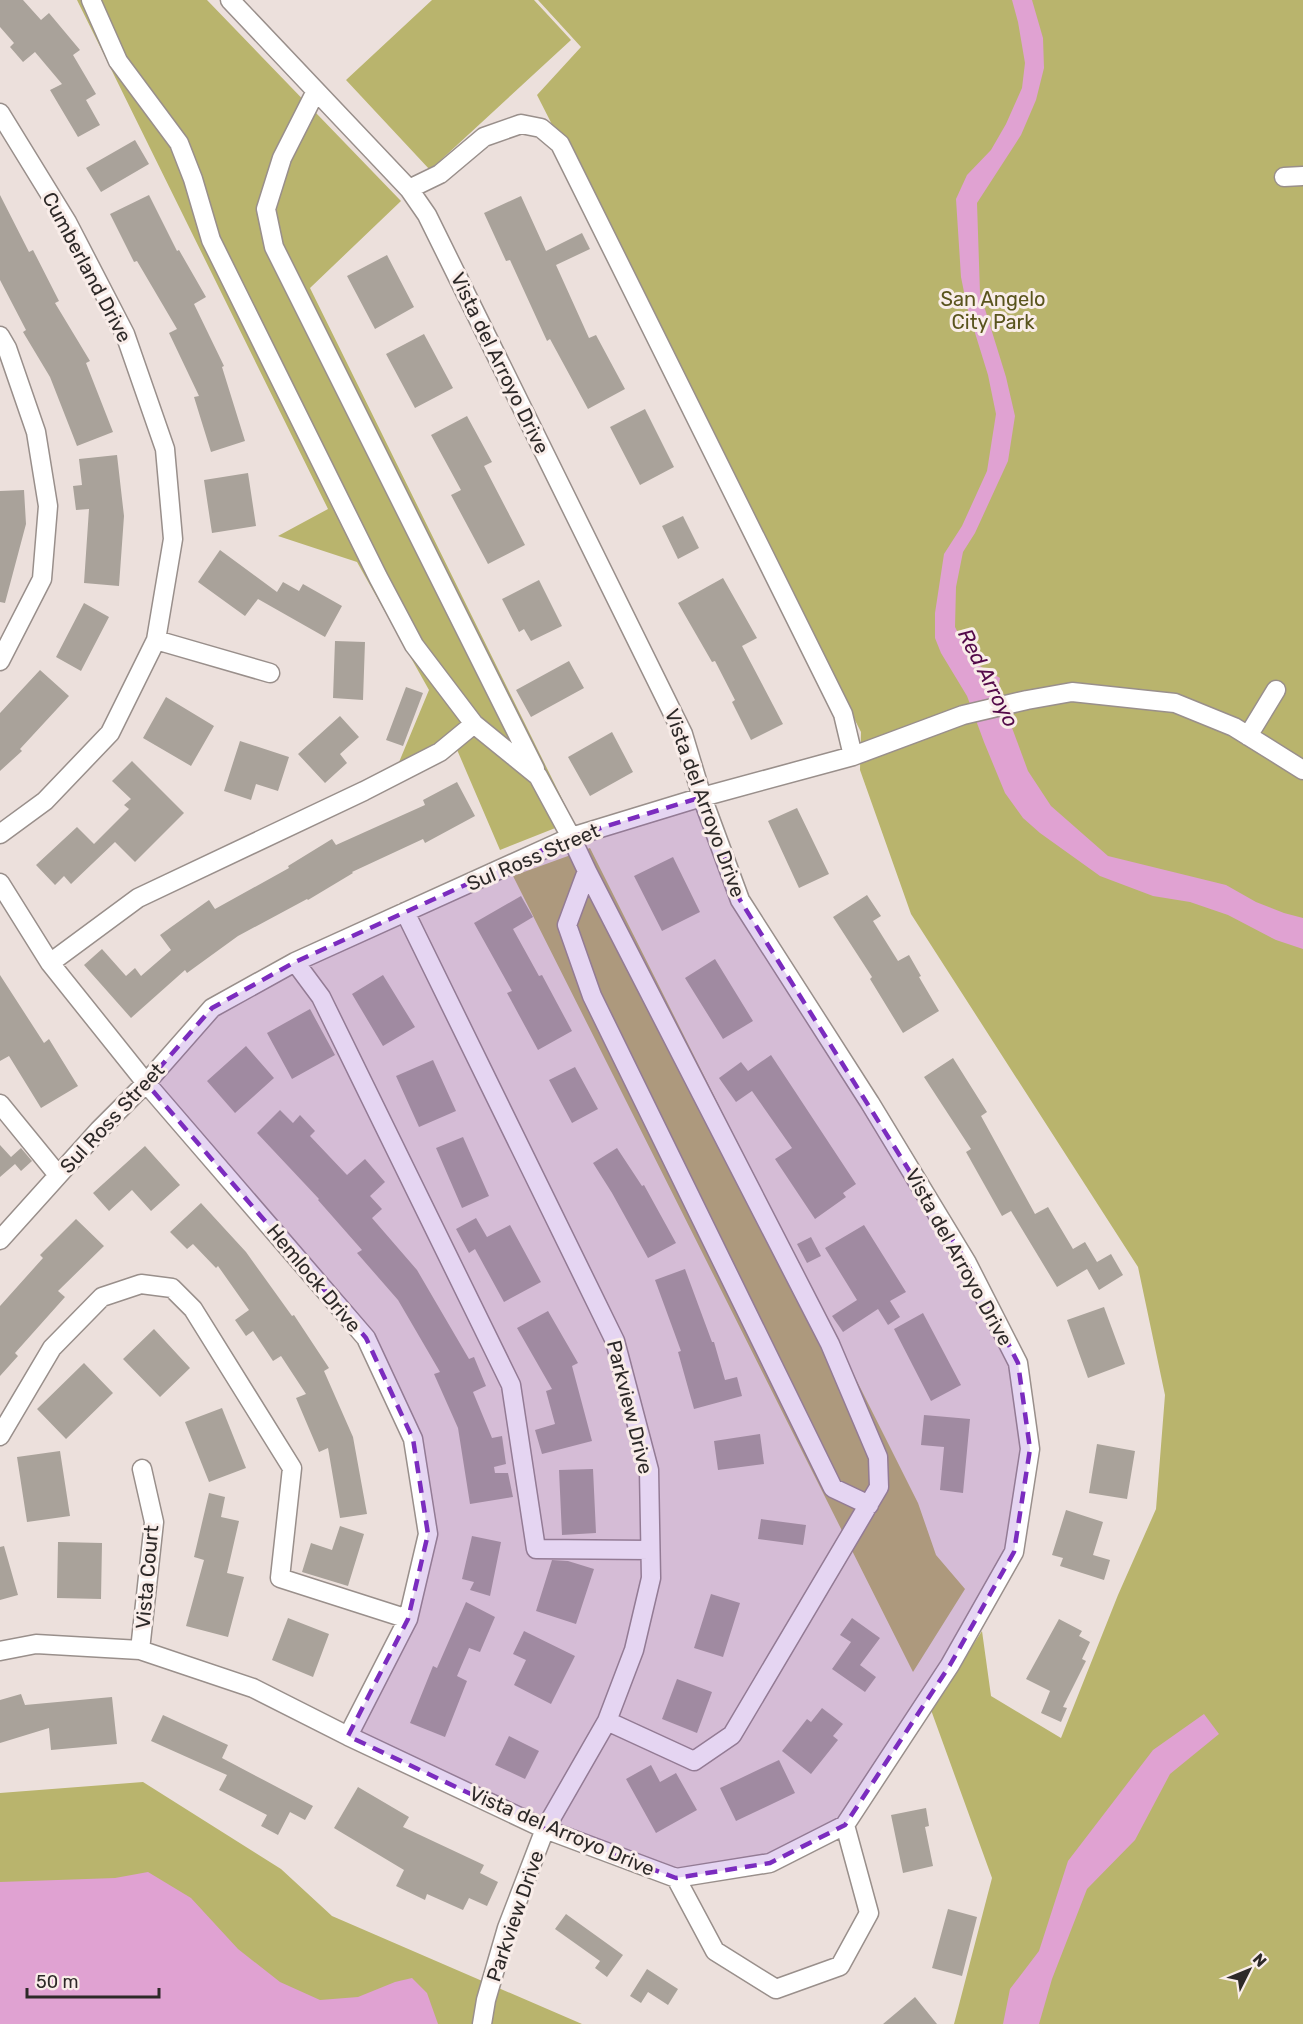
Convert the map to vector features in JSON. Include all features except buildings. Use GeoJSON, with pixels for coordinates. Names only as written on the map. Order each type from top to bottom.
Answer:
{"type":"FeatureCollection","features":[{"type":"Feature","properties":{"kind":"street"},"geometry":{"type":"LineString","coordinates":[[91,0],[118,61],[179,143],[193,178],[210,240],[414,645],[474,724],[538,776]]}},
{"type":"Feature","properties":{"kind":"street","name":"Vista del Arroyo Drive"},"geometry":{"type":"LineString","coordinates":[[0,1652],[36,1644],[140,1650],[252,1688],[545,1829],[676,1878],[770,1863],[845,1824],[950,1665],[1014,1552],[1030,1449],[1018,1363],[967,1263],[870,1103],[740,900],[702,797],[683,734],[427,215],[409,189],[230,0]]}},
{"type":"Feature","properties":{"kind":"street"},"geometry":{"type":"LineString","coordinates":[[316,91],[282,158],[266,209],[274,247],[538,776],[830,1344],[878,1457],[879,1487],[732,1735],[694,1761],[607,1721]]}},
{"type":"Feature","properties":{"kind":"street","name":"Cumberland Drive"},"geometry":{"type":"LineString","coordinates":[[0,113],[67,222],[125,334],[165,449],[173,539],[156,640],[110,733],[45,801],[0,834]]}},
{"type":"Feature","properties":{"kind":"street"},"geometry":{"type":"LineString","coordinates":[[409,189],[440,174],[484,137],[521,124],[541,128],[560,144],[843,714],[853,756]]}},
{"type":"Feature","properties":{"kind":"street"},"geometry":{"type":"LineString","coordinates":[[1284,177],[1303,176]]}},
{"type":"Feature","properties":{"kind":"street"},"geometry":{"type":"LineString","coordinates":[[0,336],[36,432],[48,506],[42,579],[0,661]]}},
{"type":"Feature","properties":{"kind":"street"},"geometry":{"type":"LineString","coordinates":[[156,640],[270,674]]}},
{"type":"Feature","properties":{"kind":"street"},"geometry":{"type":"LineString","coordinates":[[1248,736],[1276,690]]}},
{"type":"Feature","properties":{"kind":"street","name":"Sul Ross Street"},"geometry":{"type":"LineString","coordinates":[[0,1240],[99,1130],[146,1083],[212,1008],[296,962],[571,837],[702,797],[853,756],[963,715],[1072,692],[1174,703],[1233,727],[1303,770]]}},
{"type":"Feature","properties":{"kind":"street"},"geometry":{"type":"LineString","coordinates":[[50,963],[138,898],[364,791],[440,752],[474,724]]}},
{"type":"Feature","properties":{"kind":"street"},"geometry":{"type":"LineString","coordinates":[[587,871],[567,925],[592,996],[832,1488],[869,1505]]}},
{"type":"Feature","properties":{"kind":"street","name":"Hemlock Drive"},"geometry":{"type":"LineString","coordinates":[[0,883],[50,963],[146,1083],[366,1338],[413,1439],[428,1534],[408,1619],[348,1736]]}},
{"type":"Feature","properties":{"kind":"street","name":"Parkview Drive"},"geometry":{"type":"LineString","coordinates":[[405,912],[615,1341],[649,1470],[651,1578],[633,1650],[607,1721],[545,1829],[507,1928],[486,2000],[482,2024]]}},
{"type":"Feature","properties":{"kind":"street"},"geometry":{"type":"LineString","coordinates":[[296,962],[321,997],[511,1385],[536,1549],[650,1550]]}},
{"type":"Feature","properties":{"kind":"street"},"geometry":{"type":"LineString","coordinates":[[0,1104],[58,1176]]}},
{"type":"Feature","properties":{"kind":"street"},"geometry":{"type":"LineString","coordinates":[[0,1436],[52,1348],[102,1297],[141,1284],[172,1288],[193,1309],[292,1468],[280,1578],[408,1619]]}},
{"type":"Feature","properties":{"kind":"street","name":"Vista Court"},"geometry":{"type":"LineString","coordinates":[[140,1650],[154,1522],[142,1469]]}},
{"type":"Feature","properties":{"kind":"street"},"geometry":{"type":"LineString","coordinates":[[676,1878],[715,1951],[776,1989],[840,1966],[868,1913],[845,1824]]}},
{"type":"Feature","properties":{"kind":"highlighted area"},"geometry":{"type":"Polygon","coordinates":[[[702,797],[740,900],[967,1263],[1018,1363],[1030,1449],[1014,1552],[950,1665],[845,1825],[770,1863],[676,1878],[545,1829],[348,1736],[408,1619],[428,1534],[413,1439],[366,1338],[146,1083],[212,1008],[295,962],[571,837],[702,797]]]}},
{"type":"Feature","properties":{"kind":"green space"},"geometry":{"type":"Polygon","coordinates":[[[77,0],[207,0],[401,201],[310,288],[573,821],[500,850],[452,738],[397,767],[429,690],[357,562],[278,536],[328,509],[77,0]]]}},
{"type":"Feature","properties":{"kind":"green space"},"geometry":{"type":"Polygon","coordinates":[[[432,0],[534,0],[571,40],[430,170],[346,80],[432,0]]]}},
{"type":"Feature","properties":{"kind":"green space","name":"San Angelo City Park"},"geometry":{"type":"Polygon","coordinates":[[[538,0],[1303,0],[1303,2024],[954,2024],[992,1878],[931,1710],[982,1631],[991,1696],[1061,1738],[1118,1595],[1156,1509],[1165,1395],[1138,1267],[911,914],[860,770],[861,732],[537,95],[581,47],[538,0]]]}},
{"type":"Feature","properties":{"kind":"green space"},"geometry":{"type":"Polygon","coordinates":[[[590,848],[918,1503],[936,1555],[965,1589],[913,1672],[513,876],[590,848]]]}},
{"type":"Feature","properties":{"kind":"green space"},"geometry":{"type":"Polygon","coordinates":[[[143,1782],[281,1869],[332,1916],[582,2024],[0,2024],[0,1793],[143,1782]]]}},
{"type":"Feature","properties":{"kind":"water","name":"Red Arroyo"},"geometry":{"type":"Polygon","coordinates":[[[1012,0],[1032,0],[1043,38],[1044,68],[1036,100],[1021,135],[977,203],[980,293],[1006,377],[1015,416],[1008,461],[975,533],[963,552],[956,587],[955,627],[973,662],[1000,678],[998,690],[1028,771],[1051,806],[1108,856],[1226,885],[1256,902],[1303,918],[1303,949],[1276,940],[1228,915],[1190,902],[1153,896],[1100,876],[1040,833],[1023,818],[1005,793],[967,696],[941,653],[935,638],[935,613],[944,554],[962,526],[987,471],[996,414],[988,375],[967,307],[961,277],[956,199],[967,175],[991,150],[1022,88],[1025,63],[1012,0]]]}},
{"type":"Feature","properties":{"kind":"water"},"geometry":{"type":"Polygon","coordinates":[[[1204,1714],[1219,1734],[1170,1774],[1135,1840],[1087,1889],[1052,1979],[1039,2024],[1003,2024],[1010,1989],[1039,1951],[1068,1861],[1153,1750],[1204,1714]]]}},
{"type":"Feature","properties":{"kind":"water"},"geometry":{"type":"Polygon","coordinates":[[[148,1872],[191,1898],[238,1949],[280,1982],[320,2000],[358,1997],[395,1982],[412,1978],[427,1993],[438,2024],[0,2024],[0,1882],[115,1878],[148,1872]]]}}]}
